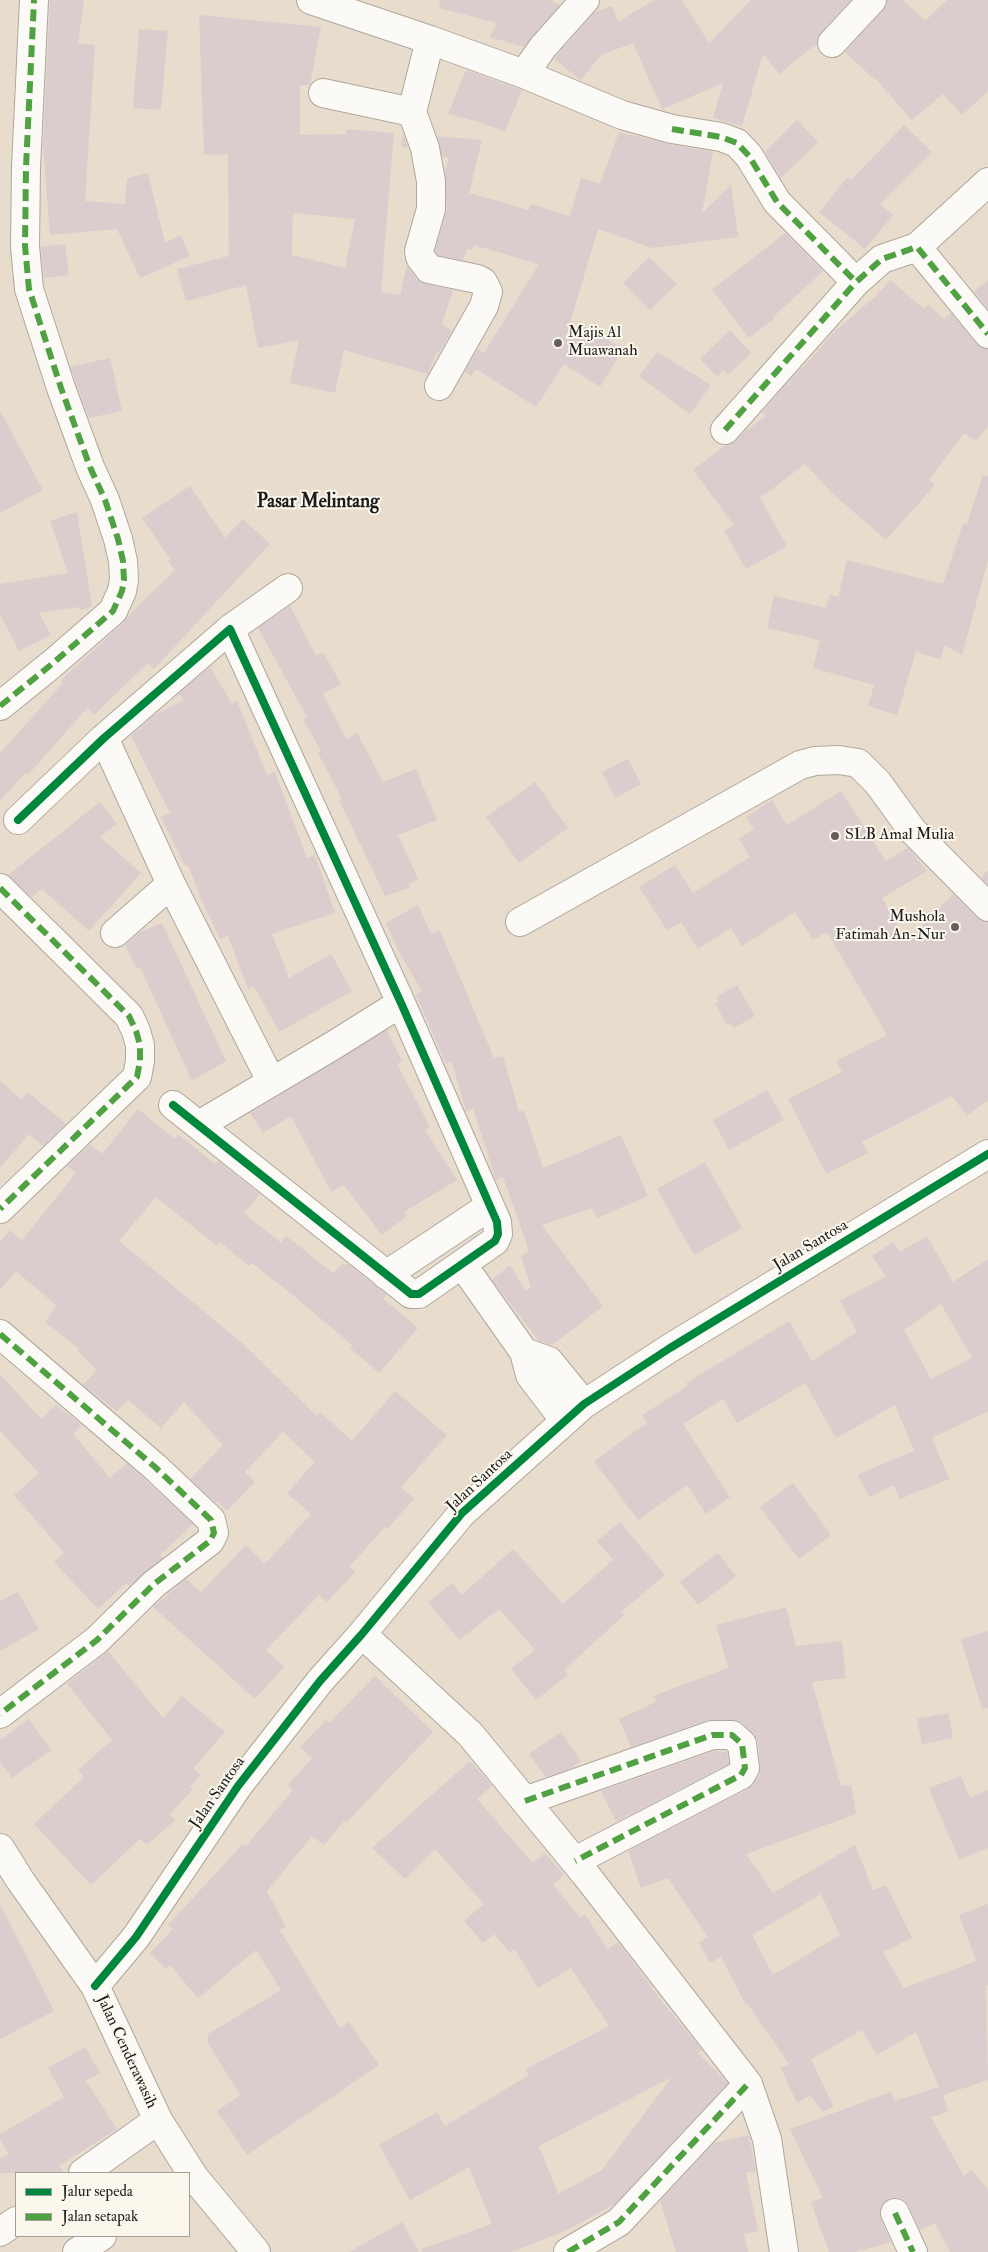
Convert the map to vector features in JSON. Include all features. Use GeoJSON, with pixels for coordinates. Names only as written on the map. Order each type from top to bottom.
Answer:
{"type":"FeatureCollection","features":[{"type":"Feature","properties":{"kind":"street"},"geometry":{"type":"LineString","coordinates":[[0,706],[102,621],[118,602],[122,591],[123,561],[105,500],[90,467],[61,388],[29,289],[27,274],[26,167],[34,0]]}},
{"type":"Feature","properties":{"kind":"street"},"geometry":{"type":"LineString","coordinates":[[311,0],[524,74],[622,115],[672,129],[721,137],[737,143],[744,149],[777,202],[856,282]]}},
{"type":"Feature","properties":{"kind":"street"},"geometry":{"type":"LineString","coordinates":[[524,74],[543,47],[585,0]]}},
{"type":"Feature","properties":{"kind":"street"},"geometry":{"type":"LineString","coordinates":[[832,43],[872,0]]}},
{"type":"Feature","properties":{"kind":"street"},"geometry":{"type":"LineString","coordinates":[[430,40],[412,112],[424,148],[431,181],[431,209],[419,251],[420,257],[430,268],[483,282],[488,292],[484,306],[439,386]]}},
{"type":"Feature","properties":{"kind":"street"},"geometry":{"type":"LineString","coordinates":[[323,93],[412,112]]}},
{"type":"Feature","properties":{"kind":"street"},"geometry":{"type":"LineString","coordinates":[[724,430],[856,282],[882,259],[917,247],[988,182]]}},
{"type":"Feature","properties":{"kind":"street"},"geometry":{"type":"LineString","coordinates":[[917,247],[988,334]]}},
{"type":"Feature","properties":{"kind":"street"},"geometry":{"type":"LineString","coordinates":[[18,820],[104,738],[230,629],[288,588]]}},
{"type":"Feature","properties":{"kind":"street"},"geometry":{"type":"LineString","coordinates":[[173,1105],[411,1294],[419,1294],[495,1241],[498,1226],[490,1206],[401,1003],[230,629]]}},
{"type":"Feature","properties":{"kind":"street"},"geometry":{"type":"LineString","coordinates":[[104,738],[170,884],[271,1081]]}},
{"type":"Feature","properties":{"kind":"street"},"geometry":{"type":"LineString","coordinates":[[520,922],[800,765],[814,761],[831,760],[858,763],[878,783],[912,830],[988,907]]}},
{"type":"Feature","properties":{"kind":"street"},"geometry":{"type":"LineString","coordinates":[[115,932],[170,884]]}},
{"type":"Feature","properties":{"kind":"street"},"geometry":{"type":"LineString","coordinates":[[0,888],[128,1016],[136,1031],[140,1045],[137,1077],[0,1210]]}},
{"type":"Feature","properties":{"kind":"street"},"geometry":{"type":"LineString","coordinates":[[199,1125],[401,1003]]}},
{"type":"Feature","properties":{"kind":"street","name":"Jalan Santosa"},"geometry":{"type":"LineString","coordinates":[[95,1986],[136,1937],[238,1786],[320,1681],[362,1634],[462,1512],[575,1412],[670,1348],[988,1154]]}},
{"type":"Feature","properties":{"kind":"street"},"geometry":{"type":"LineString","coordinates":[[386,1275],[490,1206]]}},
{"type":"Feature","properties":{"kind":"street"},"geometry":{"type":"LineString","coordinates":[[462,1264],[524,1352],[549,1360],[575,1412]]}},
{"type":"Feature","properties":{"kind":"street"},"geometry":{"type":"LineString","coordinates":[[0,1334],[155,1467],[211,1520],[214,1533],[210,1541],[154,1584],[97,1640],[0,1714]]}},
{"type":"Feature","properties":{"kind":"street"},"geometry":{"type":"LineString","coordinates":[[362,1634],[470,1734],[575,1861],[748,2084],[767,2139],[784,2252]]}},
{"type":"Feature","properties":{"kind":"street"},"geometry":{"type":"LineString","coordinates":[[525,1801],[712,1735],[732,1735],[742,1744],[745,1768],[741,1775],[575,1861]]}},
{"type":"Feature","properties":{"kind":"street","name":"Jalan Cenderawasih"},"geometry":{"type":"LineString","coordinates":[[0,1848],[20,1880],[95,1986],[158,2120],[188,2172]]}},
{"type":"Feature","properties":{"kind":"street"},"geometry":{"type":"LineString","coordinates":[[568,2252],[619,2222],[748,2084]]}},
{"type":"Feature","properties":{"kind":"street"},"geometry":{"type":"LineString","coordinates":[[84,2172],[158,2120]]}},
{"type":"Feature","properties":{"kind":"street","name":"Jalan Cenderawasih"},"geometry":{"type":"LineString","coordinates":[[192,2179],[256,2252]]}},
{"type":"Feature","properties":{"kind":"street"},"geometry":{"type":"LineString","coordinates":[[895,2213],[913,2252]]}},
{"type":"Feature","properties":{"kind":"street"},"geometry":{"type":"LineString","coordinates":[[0,2232],[15,2222]]}},
{"type":"Feature","properties":{"kind":"street"},"geometry":{"type":"LineString","coordinates":[[77,2252],[100,2237]]}},
{"type":"Feature","properties":{"kind":"building"},"geometry":{"type":"Polygon","coordinates":[[[50,0],[84,0],[78,44],[95,45],[85,201],[125,204],[127,178],[148,173],[165,243],[181,235],[190,256],[140,278],[117,229],[50,235],[43,146],[50,0]]]}},
{"type":"Feature","properties":{"kind":"building"},"geometry":{"type":"Polygon","coordinates":[[[440,0],[550,0],[560,5],[524,47],[490,37],[497,23],[439,8],[440,0]]]}},
{"type":"Feature","properties":{"kind":"building"},"geometry":{"type":"Polygon","coordinates":[[[654,0],[682,0],[709,43],[751,0],[851,0],[821,32],[817,43],[779,74],[763,54],[742,126],[713,118],[723,83],[662,109],[633,43],[601,55],[581,80],[554,59],[595,12],[612,6],[618,22],[654,0]]]}},
{"type":"Feature","properties":{"kind":"building"},"geometry":{"type":"Polygon","coordinates":[[[887,0],[903,0],[925,21],[947,0],[988,0],[988,91],[962,115],[943,94],[912,120],[873,76],[845,52],[883,11],[887,0]]]}},
{"type":"Feature","properties":{"kind":"building"},"geometry":{"type":"Polygon","coordinates":[[[199,15],[321,27],[310,85],[300,85],[300,135],[346,134],[346,129],[394,133],[381,292],[400,295],[407,265],[416,278],[425,284],[453,290],[442,324],[452,331],[439,353],[437,352],[428,374],[344,350],[335,393],[290,383],[299,340],[258,348],[246,285],[186,301],[177,269],[229,256],[228,154],[204,155],[199,15]],[[293,213],[292,255],[345,268],[355,219],[293,213]]]}},
{"type":"Feature","properties":{"kind":"building"},"geometry":{"type":"Polygon","coordinates":[[[139,29],[168,31],[161,110],[133,108],[139,29]]]}},
{"type":"Feature","properties":{"kind":"building"},"geometry":{"type":"Polygon","coordinates":[[[466,70],[522,90],[505,132],[480,122],[448,114],[466,70]]]}},
{"type":"Feature","properties":{"kind":"building"},"geometry":{"type":"Polygon","coordinates":[[[797,120],[818,142],[781,178],[765,152],[797,120]]]}},
{"type":"Feature","properties":{"kind":"building"},"geometry":{"type":"Polygon","coordinates":[[[904,125],[932,152],[880,204],[893,215],[865,249],[819,212],[848,177],[851,180],[904,125]]]}},
{"type":"Feature","properties":{"kind":"building"},"geometry":{"type":"Polygon","coordinates":[[[619,132],[713,152],[702,213],[731,185],[738,237],[652,248],[598,229],[565,340],[581,324],[623,349],[600,387],[564,364],[536,407],[476,369],[471,376],[465,371],[478,349],[484,353],[539,264],[474,245],[472,250],[467,248],[463,260],[438,255],[435,251],[447,209],[445,172],[449,158],[442,156],[437,136],[482,140],[469,193],[529,210],[531,204],[570,216],[581,178],[600,184],[619,132]]]}},
{"type":"Feature","properties":{"kind":"building"},"geometry":{"type":"Polygon","coordinates":[[[403,133],[408,148],[401,146],[403,133]]]}},
{"type":"Feature","properties":{"kind":"building"},"geometry":{"type":"Polygon","coordinates":[[[785,233],[823,271],[773,317],[774,319],[749,338],[712,290],[785,233]]]}},
{"type":"Feature","properties":{"kind":"building"},"geometry":{"type":"Polygon","coordinates":[[[65,244],[69,275],[44,278],[41,247],[65,244]]]}},
{"type":"Feature","properties":{"kind":"building"},"geometry":{"type":"Polygon","coordinates":[[[649,257],[677,284],[650,310],[623,283],[649,257]]]}},
{"type":"Feature","properties":{"kind":"building"},"geometry":{"type":"Polygon","coordinates":[[[890,280],[924,309],[928,304],[944,319],[951,313],[976,344],[988,349],[988,427],[975,441],[964,433],[929,480],[935,485],[886,540],[833,494],[805,464],[760,498],[787,546],[746,569],[724,531],[734,525],[693,470],[726,445],[736,441],[744,432],[766,416],[762,412],[801,368],[835,331],[875,297],[890,280]]]}},
{"type":"Feature","properties":{"kind":"building"},"geometry":{"type":"Polygon","coordinates":[[[988,280],[988,309],[974,292],[988,280]]]}},
{"type":"Feature","properties":{"kind":"building"},"geometry":{"type":"Polygon","coordinates":[[[730,330],[751,353],[728,375],[723,370],[718,377],[700,359],[730,330]]]}},
{"type":"Feature","properties":{"kind":"building"},"geometry":{"type":"Polygon","coordinates":[[[657,352],[711,385],[690,414],[639,376],[657,352]]]}},
{"type":"Feature","properties":{"kind":"building"},"geometry":{"type":"Polygon","coordinates":[[[110,358],[122,411],[89,418],[70,367],[110,358]]]}},
{"type":"Feature","properties":{"kind":"building"},"geometry":{"type":"Polygon","coordinates":[[[0,411],[43,490],[0,513],[0,411]]]}},
{"type":"Feature","properties":{"kind":"building"},"geometry":{"type":"Polygon","coordinates":[[[983,475],[988,476],[988,560],[962,655],[945,645],[940,659],[916,652],[897,715],[868,706],[874,685],[813,668],[820,640],[767,628],[774,596],[826,608],[830,594],[838,597],[847,560],[943,584],[963,523],[967,524],[983,475]]]}},
{"type":"Feature","properties":{"kind":"building"},"geometry":{"type":"Polygon","coordinates":[[[190,486],[225,538],[243,519],[270,544],[154,669],[148,663],[94,715],[87,708],[28,775],[25,773],[0,801],[0,753],[63,683],[61,680],[123,623],[175,570],[168,561],[170,559],[142,518],[190,486]]]}},
{"type":"Feature","properties":{"kind":"building"},"geometry":{"type":"Polygon","coordinates":[[[77,512],[92,607],[80,610],[79,607],[39,613],[51,635],[19,651],[0,614],[0,584],[68,573],[50,521],[77,512]]]}},
{"type":"Feature","properties":{"kind":"building"},"geometry":{"type":"Polygon","coordinates":[[[290,606],[316,656],[323,652],[341,684],[323,694],[346,739],[357,733],[383,782],[416,769],[437,820],[398,835],[418,879],[408,884],[410,888],[385,896],[339,800],[342,799],[318,753],[321,751],[303,719],[307,717],[258,628],[290,606]]]}},
{"type":"Feature","properties":{"kind":"building"},"geometry":{"type":"Polygon","coordinates":[[[210,667],[232,704],[237,701],[267,775],[275,772],[307,858],[315,855],[335,913],[272,934],[289,978],[331,954],[352,991],[279,1032],[254,986],[248,989],[228,936],[220,939],[201,899],[188,865],[185,866],[161,817],[170,813],[131,736],[154,715],[184,700],[178,694],[210,667]]]}},
{"type":"Feature","properties":{"kind":"building"},"geometry":{"type":"Polygon","coordinates":[[[628,759],[641,784],[615,798],[602,772],[628,759]]]}},
{"type":"Feature","properties":{"kind":"building"},"geometry":{"type":"Polygon","coordinates":[[[535,782],[568,828],[519,863],[486,817],[535,782]]]}},
{"type":"Feature","properties":{"kind":"building"},"geometry":{"type":"Polygon","coordinates":[[[841,791],[886,861],[908,848],[927,871],[882,898],[907,942],[953,894],[977,918],[988,922],[988,1100],[967,1116],[952,1096],[862,1142],[868,1153],[826,1174],[788,1099],[842,1072],[836,1061],[887,1035],[827,932],[813,940],[795,912],[742,946],[731,928],[698,949],[681,922],[667,930],[639,887],[675,865],[693,893],[750,857],[739,839],[754,829],[746,817],[772,800],[787,825],[841,791]]]}},
{"type":"Feature","properties":{"kind":"building"},"geometry":{"type":"Polygon","coordinates":[[[100,802],[117,824],[100,837],[141,873],[89,931],[42,889],[31,897],[8,875],[100,802]]]}},
{"type":"Feature","properties":{"kind":"building"},"geometry":{"type":"Polygon","coordinates":[[[988,870],[988,885],[981,878],[988,870]]]}},
{"type":"Feature","properties":{"kind":"building"},"geometry":{"type":"Polygon","coordinates":[[[418,905],[431,934],[440,930],[494,1058],[503,1056],[519,1112],[524,1110],[543,1168],[621,1135],[648,1196],[597,1218],[592,1208],[542,1225],[603,1306],[552,1345],[539,1341],[492,1280],[510,1265],[525,1290],[531,1287],[521,1257],[529,1251],[503,1177],[496,1180],[473,1109],[466,1111],[452,1062],[446,1064],[416,995],[422,991],[400,954],[386,923],[418,905]]]}},
{"type":"Feature","properties":{"kind":"building"},"geometry":{"type":"Polygon","coordinates":[[[162,923],[226,1061],[192,1081],[140,967],[136,968],[125,945],[139,933],[162,923]]]}},
{"type":"Feature","properties":{"kind":"building"},"geometry":{"type":"Polygon","coordinates":[[[737,985],[755,1016],[734,1028],[730,1023],[727,1025],[715,1004],[719,1002],[716,997],[737,985]]]}},
{"type":"Feature","properties":{"kind":"building"},"geometry":{"type":"Polygon","coordinates":[[[387,1030],[402,1061],[397,1064],[430,1127],[425,1130],[457,1180],[404,1212],[407,1216],[382,1235],[344,1185],[331,1192],[291,1116],[263,1133],[250,1113],[387,1030]]]}},
{"type":"Feature","properties":{"kind":"building"},"geometry":{"type":"Polygon","coordinates":[[[0,1081],[21,1099],[28,1092],[66,1124],[43,1146],[29,1134],[0,1168],[0,1081]]]}},
{"type":"Feature","properties":{"kind":"building"},"geometry":{"type":"Polygon","coordinates":[[[767,1090],[784,1120],[729,1150],[713,1120],[767,1090]]]}},
{"type":"Feature","properties":{"kind":"building"},"geometry":{"type":"Polygon","coordinates":[[[138,1109],[175,1139],[178,1134],[215,1164],[218,1161],[260,1194],[244,1213],[281,1243],[286,1236],[333,1273],[342,1264],[348,1264],[387,1295],[383,1299],[418,1328],[379,1373],[350,1348],[352,1345],[294,1296],[252,1263],[249,1266],[220,1242],[217,1246],[156,1197],[119,1241],[241,1342],[317,1416],[320,1412],[352,1441],[395,1391],[447,1435],[401,1487],[414,1499],[387,1529],[385,1527],[349,1567],[355,1572],[327,1602],[319,1595],[266,1650],[284,1667],[255,1699],[153,1607],[186,1579],[201,1592],[246,1545],[265,1564],[311,1514],[287,1493],[315,1462],[283,1432],[245,1472],[255,1482],[227,1511],[190,1479],[223,1445],[184,1402],[161,1428],[128,1400],[117,1411],[83,1385],[97,1370],[77,1350],[79,1349],[45,1322],[57,1306],[16,1271],[0,1290],[0,1242],[10,1230],[22,1240],[76,1173],[67,1166],[90,1144],[102,1154],[138,1109]]]}},
{"type":"Feature","properties":{"kind":"building"},"geometry":{"type":"Polygon","coordinates":[[[705,1162],[742,1228],[694,1255],[657,1189],[705,1162]]]}},
{"type":"Feature","properties":{"kind":"building"},"geometry":{"type":"Polygon","coordinates":[[[927,1236],[953,1282],[988,1259],[988,1411],[932,1438],[949,1479],[900,1499],[894,1485],[870,1497],[857,1475],[914,1451],[895,1405],[836,1438],[805,1383],[737,1423],[723,1399],[683,1424],[730,1497],[706,1514],[687,1485],[638,1520],[594,1461],[647,1423],[642,1415],[688,1386],[686,1383],[789,1321],[812,1361],[857,1332],[840,1301],[886,1276],[872,1256],[893,1242],[900,1252],[927,1236]],[[941,1304],[904,1330],[931,1379],[972,1358],[941,1304]]]}},
{"type":"Feature","properties":{"kind":"building"},"geometry":{"type":"Polygon","coordinates":[[[0,1374],[41,1419],[56,1405],[82,1425],[73,1434],[110,1478],[127,1463],[193,1524],[160,1555],[163,1558],[130,1586],[126,1583],[98,1609],[54,1562],[64,1553],[14,1495],[39,1473],[0,1431],[0,1374]]]}},
{"type":"Feature","properties":{"kind":"building"},"geometry":{"type":"Polygon","coordinates":[[[793,1483],[831,1535],[799,1559],[760,1507],[793,1483]]]}},
{"type":"Feature","properties":{"kind":"building"},"geometry":{"type":"Polygon","coordinates":[[[620,1522],[665,1575],[621,1612],[624,1615],[564,1670],[568,1675],[536,1700],[511,1669],[535,1650],[499,1609],[459,1640],[428,1602],[452,1583],[462,1595],[513,1549],[563,1604],[613,1560],[597,1541],[620,1522]]]}},
{"type":"Feature","properties":{"kind":"building"},"geometry":{"type":"Polygon","coordinates":[[[718,1553],[736,1576],[698,1605],[680,1582],[718,1553]]]}},
{"type":"Feature","properties":{"kind":"building"},"geometry":{"type":"Polygon","coordinates":[[[18,1592],[39,1629],[0,1651],[0,1601],[18,1592]]]}},
{"type":"Feature","properties":{"kind":"building"},"geometry":{"type":"Polygon","coordinates":[[[786,1607],[796,1646],[842,1641],[846,1678],[812,1682],[841,1786],[851,1785],[856,1814],[746,1854],[773,1893],[855,1845],[873,1890],[886,1885],[912,1938],[883,1952],[904,1988],[976,1961],[959,1915],[988,1904],[988,1986],[986,1986],[988,2080],[943,2095],[948,2112],[931,2117],[964,2176],[971,2170],[988,2189],[988,2252],[950,2252],[935,2223],[920,2230],[909,2206],[904,2200],[896,2197],[889,2199],[883,2204],[880,2211],[881,2220],[891,2242],[855,2252],[829,2252],[811,2202],[823,2198],[790,2129],[891,2092],[894,2101],[939,2087],[916,2032],[877,2055],[862,2030],[811,2059],[833,2106],[823,2112],[810,2095],[797,2103],[781,2068],[789,2064],[748,2004],[746,2005],[721,1957],[710,1963],[699,1943],[708,1937],[668,1878],[641,1888],[628,1851],[748,1789],[759,1776],[758,1742],[753,1733],[742,1723],[733,1720],[707,1720],[631,1747],[619,1719],[656,1702],[653,1696],[728,1668],[716,1625],[786,1607]],[[821,1894],[752,1935],[773,1975],[840,1935],[821,1894]]]}},
{"type":"Feature","properties":{"kind":"building"},"geometry":{"type":"Polygon","coordinates":[[[988,1631],[988,1708],[982,1709],[961,1639],[988,1631]]]}},
{"type":"Feature","properties":{"kind":"building"},"geometry":{"type":"Polygon","coordinates":[[[108,1651],[163,1718],[182,1696],[225,1732],[193,1769],[201,1775],[190,1787],[193,1789],[170,1814],[175,1820],[147,1845],[140,1839],[91,1885],[34,1824],[84,1777],[78,1770],[112,1740],[67,1684],[108,1651]]]}},
{"type":"Feature","properties":{"kind":"building"},"geometry":{"type":"Polygon","coordinates":[[[375,1676],[433,1732],[346,1823],[344,1821],[324,1845],[312,1836],[267,1891],[286,1927],[280,1930],[340,2028],[349,2022],[379,2065],[247,2155],[217,2111],[240,2095],[208,2043],[208,2034],[281,1990],[256,1950],[198,1998],[170,1965],[166,1969],[150,1953],[173,1929],[168,1925],[242,1845],[245,1847],[293,1790],[288,1785],[312,1758],[300,1747],[326,1720],[329,1723],[375,1676]]]}},
{"type":"Feature","properties":{"kind":"building"},"geometry":{"type":"Polygon","coordinates":[[[948,1713],[953,1738],[922,1744],[917,1719],[948,1713]]]}},
{"type":"Feature","properties":{"kind":"building"},"geometry":{"type":"Polygon","coordinates":[[[29,1719],[51,1750],[12,1778],[0,1762],[0,1740],[29,1719]]]}},
{"type":"Feature","properties":{"kind":"building"},"geometry":{"type":"Polygon","coordinates":[[[561,1732],[581,1761],[570,1769],[546,1777],[529,1754],[561,1732]]]}},
{"type":"Feature","properties":{"kind":"building"},"geometry":{"type":"Polygon","coordinates":[[[715,1751],[727,1752],[729,1764],[616,1822],[601,1791],[715,1751]]]}},
{"type":"Feature","properties":{"kind":"building"},"geometry":{"type":"Polygon","coordinates":[[[470,1761],[492,1786],[477,1799],[533,1863],[545,1853],[564,1875],[553,1885],[580,1917],[585,1914],[607,1949],[618,1942],[664,2004],[702,2050],[698,2053],[728,2083],[615,2204],[565,2231],[511,2252],[422,2252],[421,2249],[492,2224],[469,2167],[410,2200],[379,2145],[437,2112],[445,2126],[529,2075],[526,2069],[609,2026],[571,1968],[538,1988],[515,1949],[510,1953],[494,1934],[483,1943],[464,1921],[484,1904],[435,1849],[405,1879],[372,1848],[470,1761]],[[672,2077],[539,2146],[558,2194],[602,2170],[672,2077]]]}},
{"type":"Feature","properties":{"kind":"building"},"geometry":{"type":"Polygon","coordinates":[[[961,1776],[970,1798],[988,1790],[988,1848],[959,1860],[929,1788],[961,1776]]]}},
{"type":"Feature","properties":{"kind":"building"},"geometry":{"type":"Polygon","coordinates":[[[0,1904],[54,2011],[0,2039],[0,1904]]]}},
{"type":"Feature","properties":{"kind":"building"},"geometry":{"type":"Polygon","coordinates":[[[85,2047],[100,2073],[86,2081],[117,2129],[59,2166],[63,2172],[0,2173],[0,2159],[9,2154],[0,2139],[0,2134],[64,2097],[48,2068],[85,2047]]]}},
{"type":"Feature","properties":{"kind":"building"},"geometry":{"type":"Polygon","coordinates":[[[749,2135],[756,2171],[746,2173],[758,2231],[744,2234],[748,2252],[676,2252],[660,2201],[714,2143],[749,2135]]]}},
{"type":"Feature","properties":{"kind":"building"},"geometry":{"type":"Polygon","coordinates":[[[402,2222],[419,2252],[349,2252],[402,2222]]]}},
{"type":"Feature","properties":{"kind":"marked path"},"geometry":{"type":"LineString","coordinates":[[0,706],[113,611],[122,591],[124,580],[123,561],[118,539],[105,500],[90,467],[61,388],[29,289],[25,246],[26,167],[34,0]]}},
{"type":"Feature","properties":{"kind":"marked path"},"geometry":{"type":"LineString","coordinates":[[672,129],[721,137],[737,143],[749,156],[777,202],[856,282],[882,259],[917,247],[988,334]]}},
{"type":"Feature","properties":{"kind":"marked path"},"geometry":{"type":"LineString","coordinates":[[725,430],[856,282]]}},
{"type":"Feature","properties":{"kind":"marked path"},"geometry":{"type":"LineString","coordinates":[[0,888],[129,1016],[140,1045],[137,1077],[0,1209]]}},
{"type":"Feature","properties":{"kind":"marked path"},"geometry":{"type":"LineString","coordinates":[[0,1334],[155,1467],[211,1520],[214,1533],[210,1541],[154,1584],[97,1640],[0,1714]]}},
{"type":"Feature","properties":{"kind":"marked path"},"geometry":{"type":"LineString","coordinates":[[525,1801],[712,1735],[732,1735],[742,1744],[745,1768],[741,1775],[575,1861]]}},
{"type":"Feature","properties":{"kind":"marked path"},"geometry":{"type":"LineString","coordinates":[[568,2252],[619,2222],[748,2084]]}},
{"type":"Feature","properties":{"kind":"marked path"},"geometry":{"type":"LineString","coordinates":[[895,2213],[913,2252]]}},
{"type":"Feature","properties":{"kind":"cycle path"},"geometry":{"type":"LineString","coordinates":[[18,820],[104,738],[230,629],[401,1003],[497,1222],[498,1234],[495,1241],[419,1294],[411,1294],[173,1105]]}},
{"type":"Feature","properties":{"kind":"cycle path"},"geometry":{"type":"LineString","coordinates":[[95,1986],[136,1937],[238,1786],[320,1681],[362,1634],[462,1513],[584,1404],[670,1348],[988,1154]]}},
{"type":"Feature","properties":{"kind":"place","name":"Majis Al Muawanah"},"geometry":{"type":"Point","coordinates":[558,343]}},
{"type":"Feature","properties":{"kind":"place","name":"SLB Amal Mulia"},"geometry":{"type":"Point","coordinates":[835,836]}},
{"type":"Feature","properties":{"kind":"place","name":"Mushola Fatimah An-Nur"},"geometry":{"type":"Point","coordinates":[955,927]}},
{"type":"Feature","properties":{"kind":"district","name":"Pasar Melintang"},"geometry":{"type":"Point","coordinates":[318,503]}}]}
